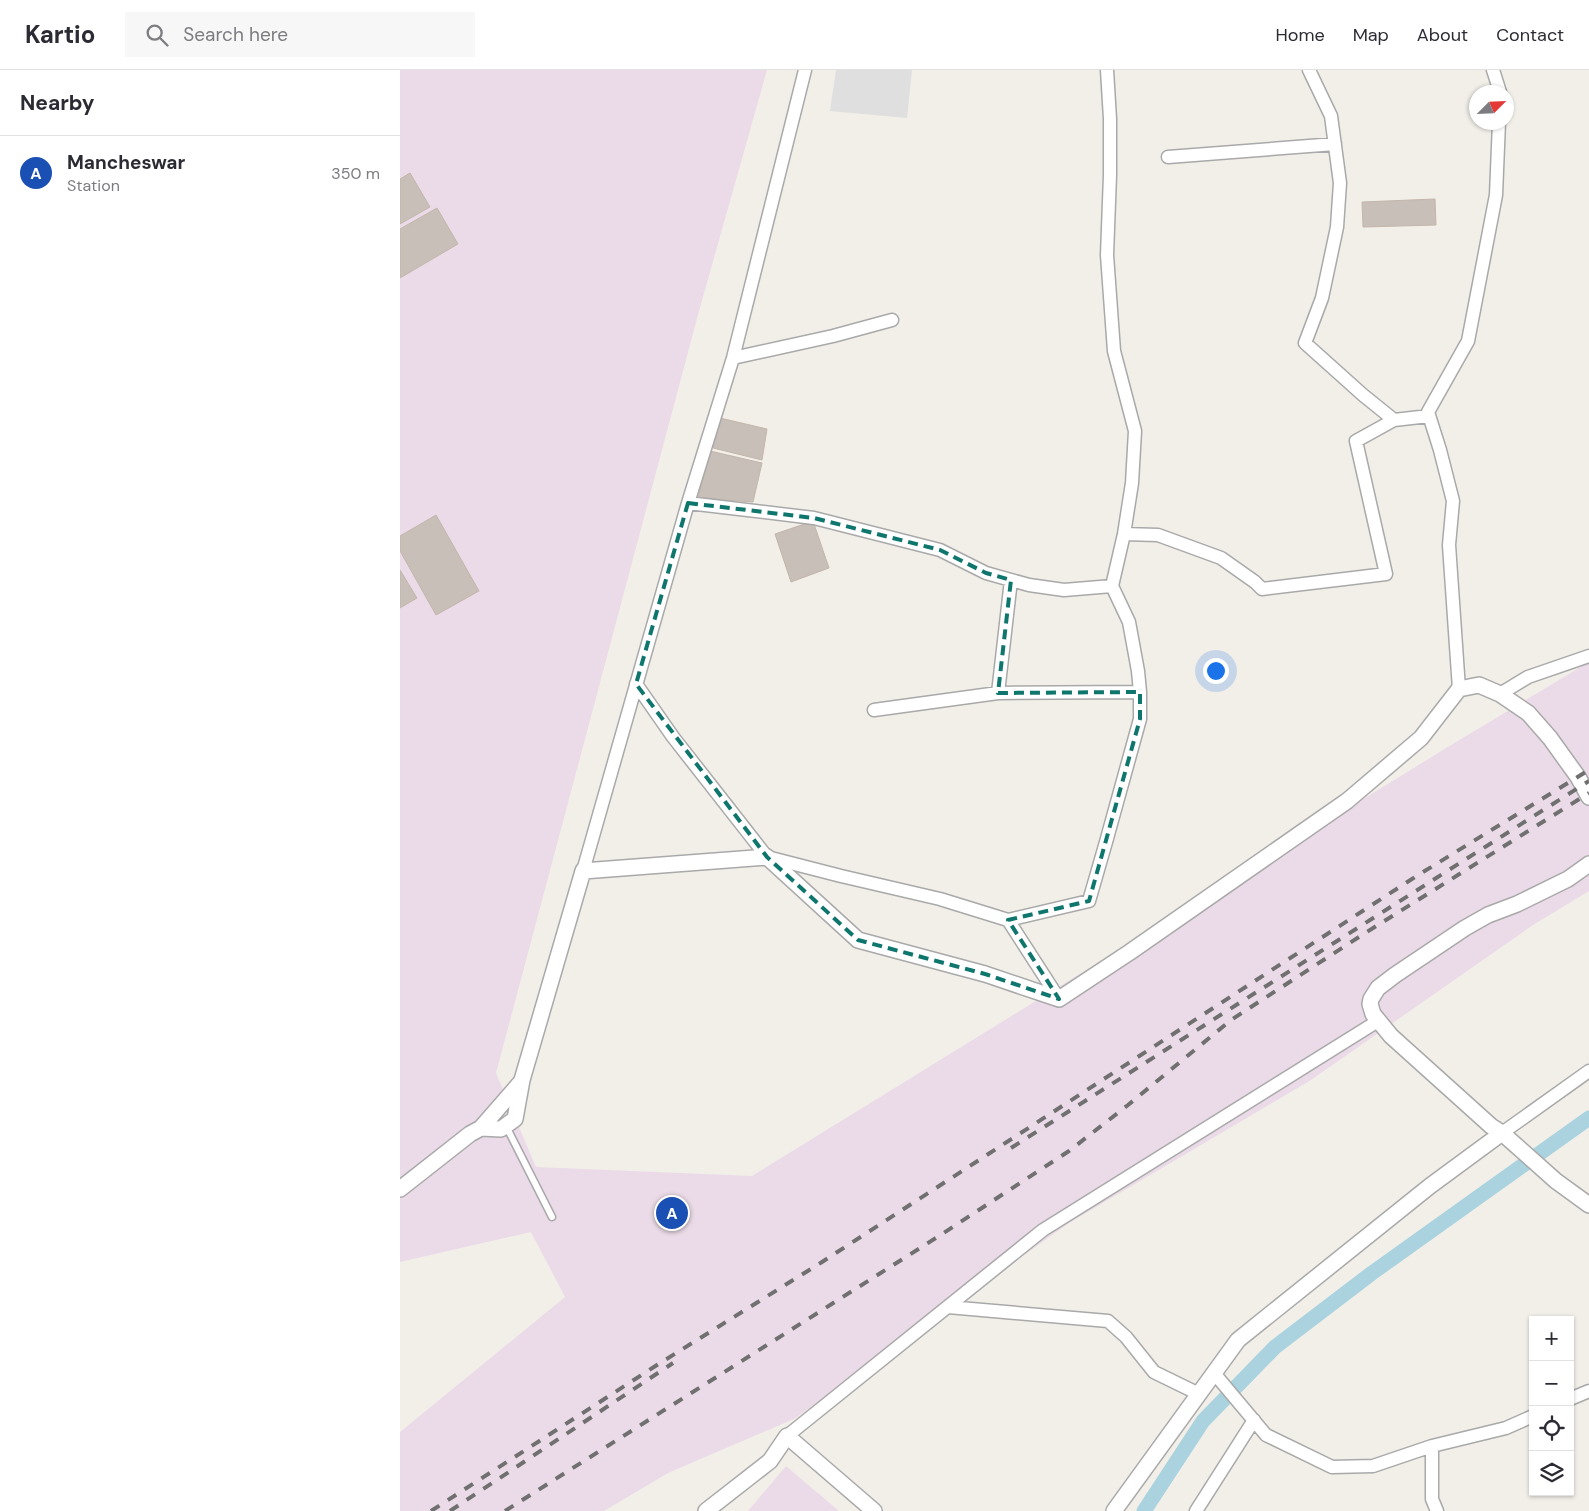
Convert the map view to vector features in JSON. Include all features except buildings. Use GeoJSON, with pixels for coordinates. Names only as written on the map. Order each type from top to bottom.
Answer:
{"type":"FeatureCollection","features":[{"type":"Feature","properties":{"kind":"street"},"geometry":{"type":"LineString","coordinates":[[481,1128],[501,1129],[515,1119],[522,1080],[688,503],[733,358],[805,70]]}},
{"type":"Feature","properties":{"kind":"street"},"geometry":{"type":"LineString","coordinates":[[583,871],[767,857],[940,899],[1008,920],[1089,901],[1140,719],[1138,671],[1129,622],[1112,586],[1124,534],[1132,483],[1135,431],[1114,351],[1107,254],[1110,119],[1107,70]]}},
{"type":"Feature","properties":{"kind":"street"},"geometry":{"type":"LineString","coordinates":[[1309,70],[1331,116],[1340,183],[1337,227],[1322,298],[1305,342],[1363,395],[1394,420]]}},
{"type":"Feature","properties":{"kind":"street"},"geometry":{"type":"LineString","coordinates":[[1494,70],[1498,85]]}},
{"type":"Feature","properties":{"kind":"street"},"geometry":{"type":"LineString","coordinates":[[1459,690],[1449,545],[1453,501],[1428,412],[1468,341],[1496,195],[1499,130]]}},
{"type":"Feature","properties":{"kind":"street"},"geometry":{"type":"LineString","coordinates":[[1168,157],[1335,144]]}},
{"type":"Feature","properties":{"kind":"street"},"geometry":{"type":"LineString","coordinates":[[733,358],[833,336],[892,320]]}},
{"type":"Feature","properties":{"kind":"street"},"geometry":{"type":"LineString","coordinates":[[1124,534],[1158,535],[1221,558],[1262,589],[1386,574],[1356,441],[1394,420],[1429,416]]}},
{"type":"Feature","properties":{"kind":"street"},"geometry":{"type":"LineString","coordinates":[[688,503],[814,518],[940,550],[986,573],[1029,585],[1064,590],[1112,586]]}},
{"type":"Feature","properties":{"kind":"street"},"geometry":{"type":"LineString","coordinates":[[998,694],[1012,580]]}},
{"type":"Feature","properties":{"kind":"street"},"geometry":{"type":"LineString","coordinates":[[1500,694],[1528,676],[1589,656]]}},
{"type":"Feature","properties":{"kind":"street"},"geometry":{"type":"LineString","coordinates":[[636,684],[679,744],[767,857],[858,940],[986,974],[1059,999]]}},
{"type":"Feature","properties":{"kind":"street"},"geometry":{"type":"LineString","coordinates":[[1059,999],[1347,801],[1421,738],[1459,690],[1479,685],[1500,694],[1528,713],[1542,728],[1578,777],[1589,797]]}},
{"type":"Feature","properties":{"kind":"street"},"geometry":{"type":"LineString","coordinates":[[874,710],[998,694],[1140,692]]}},
{"type":"Feature","properties":{"kind":"street"},"geometry":{"type":"LineString","coordinates":[[1589,864],[1568,879],[1517,904],[1488,915],[1430,951],[1378,988],[1370,1004],[1373,1014],[1390,1036],[1491,1126],[1502,1133],[1556,1181],[1589,1205]]}},
{"type":"Feature","properties":{"kind":"street"},"geometry":{"type":"LineString","coordinates":[[1008,920],[1059,999]]}},
{"type":"Feature","properties":{"kind":"street"},"geometry":{"type":"LineString","coordinates":[[706,1511],[770,1461],[787,1436],[1043,1230],[1378,1021]]}},
{"type":"Feature","properties":{"kind":"street"},"geometry":{"type":"LineString","coordinates":[[1114,1511],[1238,1340],[1430,1186],[1589,1071]]}},
{"type":"Feature","properties":{"kind":"street"},"geometry":{"type":"LineString","coordinates":[[400,1189],[470,1134],[481,1128],[522,1080]]}},
{"type":"Feature","properties":{"kind":"street"},"geometry":{"type":"LineString","coordinates":[[948,1306],[1108,1321],[1126,1337],[1154,1372],[1199,1394]]}},
{"type":"Feature","properties":{"kind":"street"},"geometry":{"type":"LineString","coordinates":[[1214,1373],[1266,1435],[1332,1467],[1373,1466],[1432,1446],[1506,1428],[1529,1418]]}},
{"type":"Feature","properties":{"kind":"street"},"geometry":{"type":"LineString","coordinates":[[1574,1397],[1589,1391]]}},
{"type":"Feature","properties":{"kind":"street"},"geometry":{"type":"LineString","coordinates":[[1196,1511],[1253,1419]]}},
{"type":"Feature","properties":{"kind":"street"},"geometry":{"type":"LineString","coordinates":[[787,1436],[874,1511]]}},
{"type":"Feature","properties":{"kind":"street"},"geometry":{"type":"LineString","coordinates":[[1432,1446],[1432,1499],[1437,1511]]}},
{"type":"Feature","properties":{"kind":"lane"},"geometry":{"type":"LineString","coordinates":[[506,1126],[552,1217]]}},
{"type":"Feature","properties":{"kind":"highlighted area"},"geometry":{"type":"Polygon","coordinates":[[[688,503],[814,518],[940,550],[986,573],[1011,580],[998,693],[1140,692],[1140,719],[1089,901],[1008,920],[1059,999],[985,974],[858,940],[767,857],[636,684],[688,503]]]}},
{"type":"Feature","properties":{"kind":"shaded area"},"geometry":{"type":"Polygon","coordinates":[[[400,70],[767,70],[699,311],[496,1073],[536,1167],[752,1176],[1589,662],[1589,891],[1533,925],[1311,1080],[1069,1223],[794,1419],[668,1473],[604,1511],[400,1511],[400,1432],[565,1297],[531,1232],[400,1262],[400,70]]]}},
{"type":"Feature","properties":{"kind":"shaded area"},"geometry":{"type":"Polygon","coordinates":[[[836,70],[912,70],[907,118],[830,111],[836,70]]]}},
{"type":"Feature","properties":{"kind":"shaded area"},"geometry":{"type":"Polygon","coordinates":[[[786,1466],[839,1511],[748,1511],[786,1466]]]}},
{"type":"Feature","properties":{"kind":"waterway"},"geometry":{"type":"LineString","coordinates":[[1144,1511],[1203,1421],[1275,1347],[1372,1273],[1589,1118]]}},
{"type":"Feature","properties":{"kind":"railway"},"geometry":{"type":"LineString","coordinates":[[431,1511],[657,1365],[822,1262],[1415,877],[1589,770]]}},
{"type":"Feature","properties":{"kind":"railway"},"geometry":{"type":"LineString","coordinates":[[1011,1148],[1589,781]]}},
{"type":"Feature","properties":{"kind":"railway"},"geometry":{"type":"LineString","coordinates":[[505,1511],[939,1236],[1069,1151],[1231,1020],[1362,935],[1589,793]]}},
{"type":"Feature","properties":{"kind":"railway"},"geometry":{"type":"LineString","coordinates":[[450,1511],[673,1363]]}},
{"type":"Feature","properties":{"kind":"place","name":"Mancheswar"},"geometry":{"type":"Point","coordinates":[672,1213]}}]}
